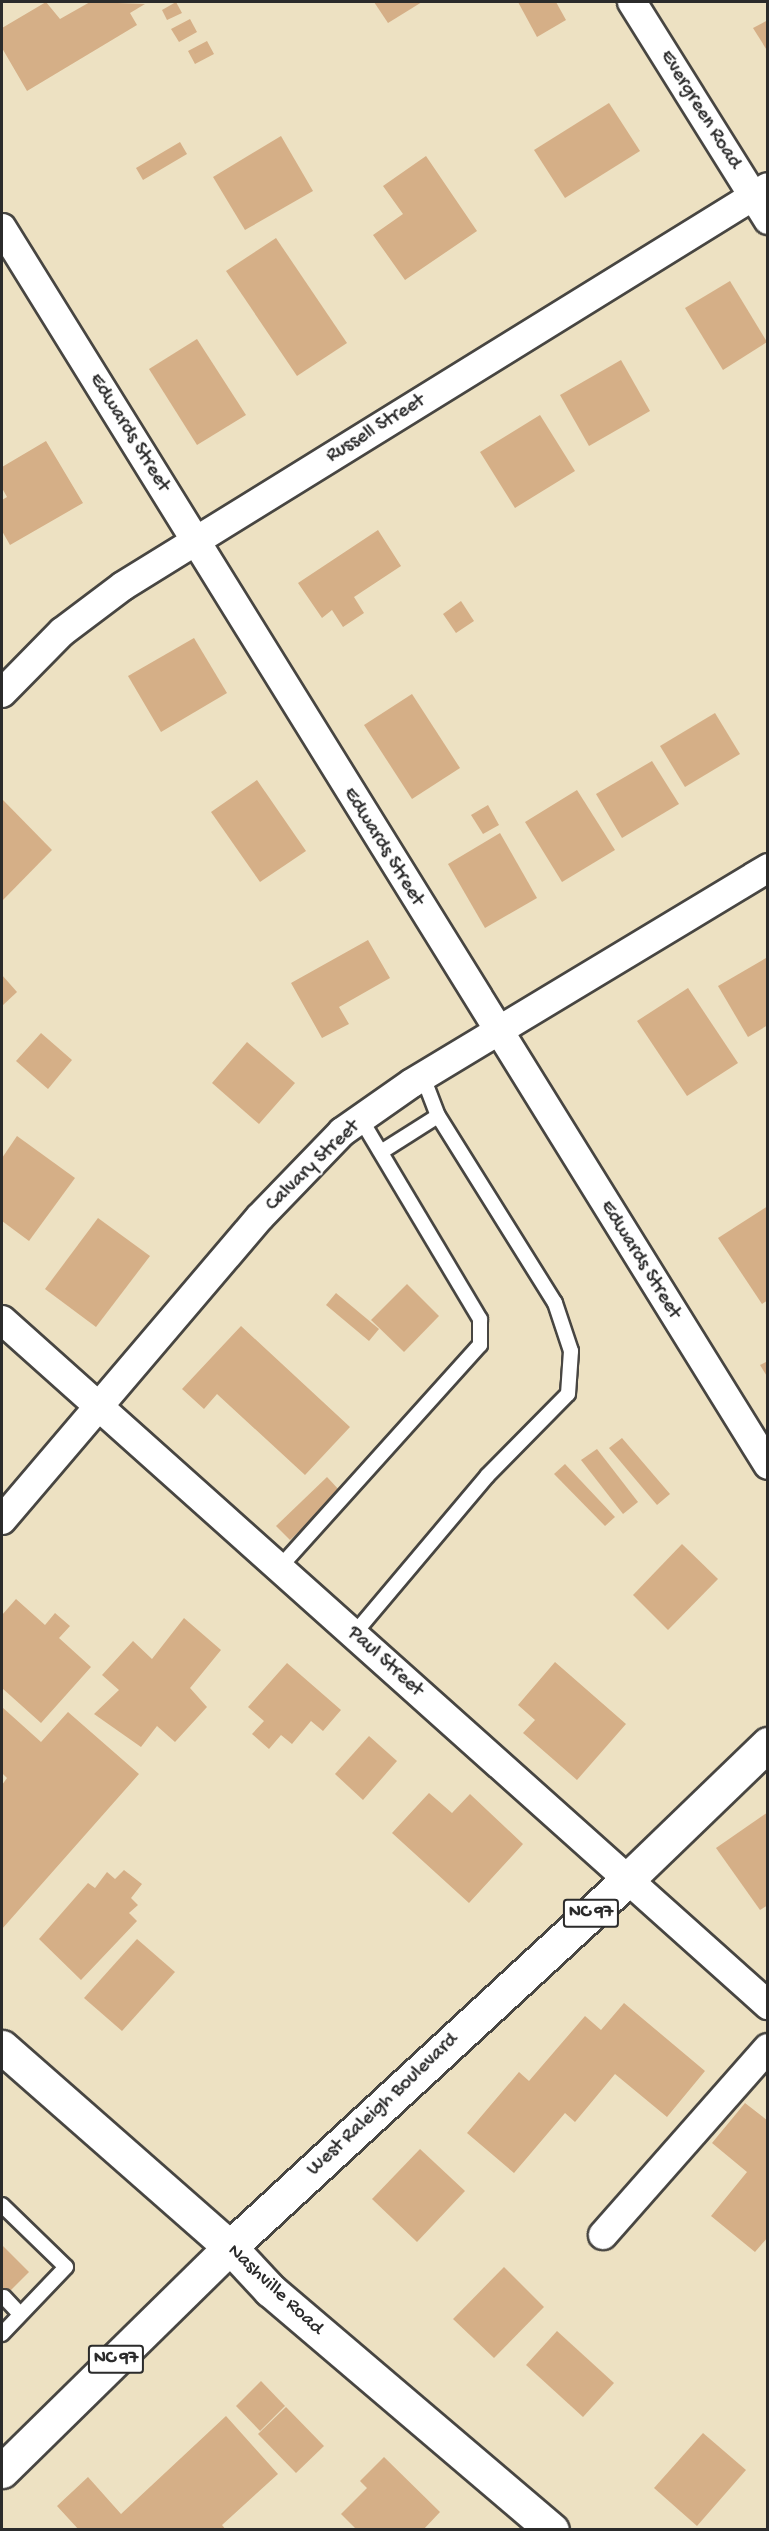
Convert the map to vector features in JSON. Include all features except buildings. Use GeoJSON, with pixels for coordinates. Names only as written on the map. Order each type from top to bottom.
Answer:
{"type":"FeatureCollection","features":[{"type":"Feature","properties":{"kind":"main road","name":"West Raleigh Boulevard"},"geometry":{"type":"LineString","coordinates":[[2,2471],[230,2247],[627,1880],[768,1744]]}},
{"type":"Feature","properties":{"kind":"main road","name":"Nashville Road"},"geometry":{"type":"LineString","coordinates":[[2,2047],[230,2247],[270,2290],[552,2529]]}},
{"type":"Feature","properties":{"kind":"street","name":"Evergreen Road"},"geometry":{"type":"LineString","coordinates":[[632,2],[763,201]]}},
{"type":"Feature","properties":{"kind":"street","name":"Russell Street"},"geometry":{"type":"LineString","coordinates":[[2,693],[62,632],[195,540],[763,201]]}},
{"type":"Feature","properties":{"kind":"street","name":"Edwards Street"},"geometry":{"type":"LineString","coordinates":[[2,228],[498,1034],[768,1465]]}},
{"type":"Feature","properties":{"kind":"street","name":"Calvary Street"},"geometry":{"type":"LineString","coordinates":[[2,1520],[101,1407],[260,1217],[304,1169],[361,1119],[423,1077],[498,1034],[768,868]]}},
{"type":"Feature","properties":{"kind":"street","name":"Paul Street"},"geometry":{"type":"LineString","coordinates":[[2,1320],[768,2005]]}},
{"type":"Feature","properties":{"kind":"street"},"geometry":{"type":"LineString","coordinates":[[603,2235],[768,2048]]}},
{"type":"Feature","properties":{"kind":"lane"},"geometry":{"type":"LineString","coordinates":[[354,1634],[488,1476],[568,1394],[571,1351],[555,1303],[438,1116],[423,1077]]}},
{"type":"Feature","properties":{"kind":"lane"},"geometry":{"type":"LineString","coordinates":[[381,1152],[438,1116]]}},
{"type":"Feature","properties":{"kind":"lane"},"geometry":{"type":"LineString","coordinates":[[280,1568],[480,1345],[480,1319],[361,1119]]}},
{"type":"Feature","properties":{"kind":"lane"},"geometry":{"type":"LineString","coordinates":[[2,2205],[66,2267],[2,2334]]}},
{"type":"Feature","properties":{"kind":"lane"},"geometry":{"type":"LineString","coordinates":[[4,2297],[20,2314]]}}]}
